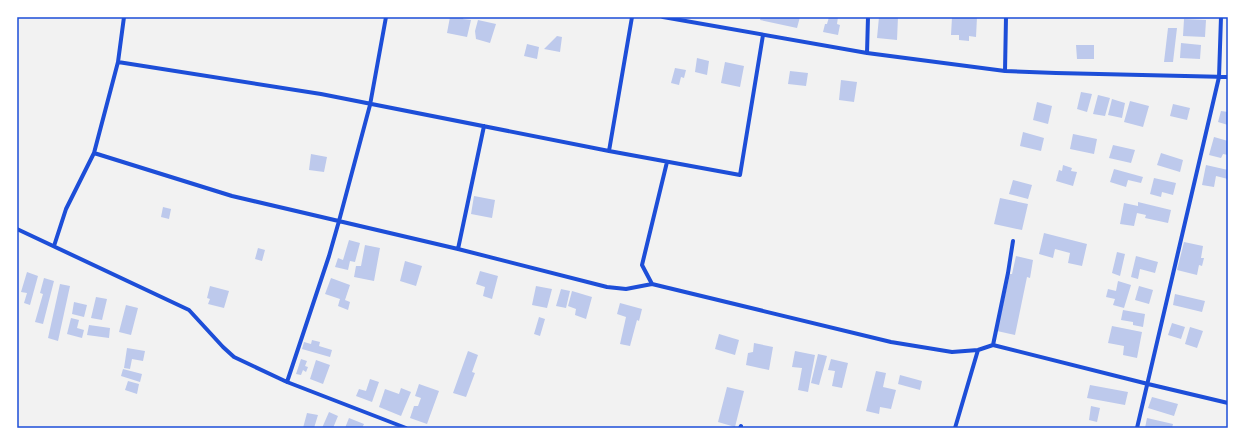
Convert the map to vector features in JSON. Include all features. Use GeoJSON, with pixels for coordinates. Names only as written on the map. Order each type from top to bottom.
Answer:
{"type":"FeatureCollection","features":[{"type":"Feature","properties":{"kind":"street"},"geometry":{"type":"LineString","coordinates":[[54,246],[66,209],[94,153],[118,62],[124,17]]}},
{"type":"Feature","properties":{"kind":"street"},"geometry":{"type":"LineString","coordinates":[[287,382],[327,263],[339,221],[370,104],[386,17]]}},
{"type":"Feature","properties":{"kind":"street"},"geometry":{"type":"LineString","coordinates":[[609,151],[632,17]]}},
{"type":"Feature","properties":{"kind":"street"},"geometry":{"type":"LineString","coordinates":[[663,17],[867,53],[1005,71],[1228,77]]}},
{"type":"Feature","properties":{"kind":"street"},"geometry":{"type":"LineString","coordinates":[[867,53],[868,17]]}},
{"type":"Feature","properties":{"kind":"street"},"geometry":{"type":"LineString","coordinates":[[1005,71],[1006,17]]}},
{"type":"Feature","properties":{"kind":"street"},"geometry":{"type":"LineString","coordinates":[[1137,428],[1219,77],[1221,17]]}},
{"type":"Feature","properties":{"kind":"street"},"geometry":{"type":"LineString","coordinates":[[118,62],[321,94],[609,151],[740,175],[763,35]]}},
{"type":"Feature","properties":{"kind":"street"},"geometry":{"type":"LineString","coordinates":[[458,249],[484,126]]}},
{"type":"Feature","properties":{"kind":"street"},"geometry":{"type":"LineString","coordinates":[[94,153],[232,196],[458,249],[607,287],[626,289],[652,284],[890,342],[952,352],[978,350],[993,344],[1228,403]]}},
{"type":"Feature","properties":{"kind":"street"},"geometry":{"type":"LineString","coordinates":[[652,284],[642,266],[667,162]]}},
{"type":"Feature","properties":{"kind":"street"},"geometry":{"type":"LineString","coordinates":[[17,229],[189,310],[234,357],[287,382],[406,428]]}},
{"type":"Feature","properties":{"kind":"street"},"geometry":{"type":"LineString","coordinates":[[993,344],[1013,241]]}},
{"type":"Feature","properties":{"kind":"street"},"geometry":{"type":"LineString","coordinates":[[955,428],[978,350]]}},
{"type":"Feature","properties":{"kind":"building"},"geometry":{"type":"Polygon","coordinates":[[[450,17],[464,17],[463,19],[471,20],[467,37],[447,33],[450,17]]]}},
{"type":"Feature","properties":{"kind":"building"},"geometry":{"type":"Polygon","coordinates":[[[761,17],[800,17],[797,28],[760,20],[761,17]]]}},
{"type":"Feature","properties":{"kind":"building"},"geometry":{"type":"Polygon","coordinates":[[[829,17],[838,17],[837,24],[840,25],[838,35],[823,32],[829,17]]]}},
{"type":"Feature","properties":{"kind":"building"},"geometry":{"type":"Polygon","coordinates":[[[879,17],[898,17],[897,40],[877,38],[879,17]]]}},
{"type":"Feature","properties":{"kind":"building"},"geometry":{"type":"Polygon","coordinates":[[[952,17],[977,17],[976,37],[969,36],[969,41],[959,40],[959,35],[951,35],[952,17]]]}},
{"type":"Feature","properties":{"kind":"building"},"geometry":{"type":"Polygon","coordinates":[[[1184,19],[1206,20],[1205,37],[1183,36],[1184,19]]]}},
{"type":"Feature","properties":{"kind":"building"},"geometry":{"type":"Polygon","coordinates":[[[478,20],[496,24],[490,43],[476,39],[475,31],[478,20]]]}},
{"type":"Feature","properties":{"kind":"building"},"geometry":{"type":"Polygon","coordinates":[[[1168,28],[1177,28],[1173,62],[1164,62],[1168,28]]]}},
{"type":"Feature","properties":{"kind":"building"},"geometry":{"type":"Polygon","coordinates":[[[557,36],[562,37],[560,52],[544,49],[557,36]]]}},
{"type":"Feature","properties":{"kind":"building"},"geometry":{"type":"Polygon","coordinates":[[[1181,43],[1201,45],[1200,59],[1180,58],[1181,43]]]}},
{"type":"Feature","properties":{"kind":"building"},"geometry":{"type":"Polygon","coordinates":[[[527,44],[539,47],[537,59],[524,56],[527,44]]]}},
{"type":"Feature","properties":{"kind":"building"},"geometry":{"type":"Polygon","coordinates":[[[1076,45],[1094,45],[1094,59],[1077,59],[1076,45]]]}},
{"type":"Feature","properties":{"kind":"building"},"geometry":{"type":"Polygon","coordinates":[[[697,58],[709,61],[707,75],[695,72],[697,58]]]}},
{"type":"Feature","properties":{"kind":"building"},"geometry":{"type":"Polygon","coordinates":[[[725,62],[744,66],[740,87],[721,83],[725,62]]]}},
{"type":"Feature","properties":{"kind":"building"},"geometry":{"type":"Polygon","coordinates":[[[675,68],[686,70],[684,78],[681,77],[679,85],[671,83],[675,68]]]}},
{"type":"Feature","properties":{"kind":"building"},"geometry":{"type":"Polygon","coordinates":[[[790,71],[808,73],[806,86],[788,84],[790,71]]]}},
{"type":"Feature","properties":{"kind":"building"},"geometry":{"type":"Polygon","coordinates":[[[841,80],[857,82],[854,102],[839,100],[841,80]]]}},
{"type":"Feature","properties":{"kind":"building"},"geometry":{"type":"Polygon","coordinates":[[[1081,92],[1092,94],[1087,112],[1077,109],[1081,92]]]}},
{"type":"Feature","properties":{"kind":"building"},"geometry":{"type":"Polygon","coordinates":[[[1098,95],[1110,98],[1105,116],[1093,114],[1098,95]]]}},
{"type":"Feature","properties":{"kind":"building"},"geometry":{"type":"Polygon","coordinates":[[[1112,99],[1125,103],[1122,118],[1108,115],[1112,99]]]}},
{"type":"Feature","properties":{"kind":"building"},"geometry":{"type":"Polygon","coordinates":[[[1130,101],[1149,106],[1143,127],[1124,122],[1130,101]]]}},
{"type":"Feature","properties":{"kind":"building"},"geometry":{"type":"Polygon","coordinates":[[[1037,102],[1052,106],[1048,124],[1033,120],[1037,102]]]}},
{"type":"Feature","properties":{"kind":"building"},"geometry":{"type":"Polygon","coordinates":[[[1173,104],[1190,108],[1187,120],[1170,116],[1173,104]]]}},
{"type":"Feature","properties":{"kind":"building"},"geometry":{"type":"Polygon","coordinates":[[[1221,111],[1228,112],[1228,125],[1218,122],[1221,111]]]}},
{"type":"Feature","properties":{"kind":"building"},"geometry":{"type":"Polygon","coordinates":[[[1023,132],[1044,138],[1041,151],[1020,146],[1023,132]]]}},
{"type":"Feature","properties":{"kind":"building"},"geometry":{"type":"Polygon","coordinates":[[[1073,134],[1097,139],[1094,154],[1070,149],[1073,134]]]}},
{"type":"Feature","properties":{"kind":"building"},"geometry":{"type":"Polygon","coordinates":[[[1214,137],[1228,141],[1228,155],[1223,154],[1221,158],[1209,155],[1214,137]]]}},
{"type":"Feature","properties":{"kind":"building"},"geometry":{"type":"Polygon","coordinates":[[[1113,145],[1135,150],[1131,163],[1109,158],[1113,145]]]}},
{"type":"Feature","properties":{"kind":"building"},"geometry":{"type":"Polygon","coordinates":[[[1161,153],[1183,160],[1180,172],[1157,165],[1161,153]]]}},
{"type":"Feature","properties":{"kind":"building"},"geometry":{"type":"Polygon","coordinates":[[[311,154],[327,157],[324,172],[309,170],[311,154]]]}},
{"type":"Feature","properties":{"kind":"building"},"geometry":{"type":"Polygon","coordinates":[[[1063,165],[1072,168],[1071,171],[1077,172],[1073,186],[1056,181],[1059,170],[1062,171],[1063,165]]]}},
{"type":"Feature","properties":{"kind":"building"},"geometry":{"type":"Polygon","coordinates":[[[1206,165],[1228,170],[1228,179],[1216,176],[1214,187],[1202,185],[1206,165]]]}},
{"type":"Feature","properties":{"kind":"building"},"geometry":{"type":"Polygon","coordinates":[[[1114,169],[1143,177],[1141,183],[1128,180],[1126,187],[1110,182],[1114,169]]]}},
{"type":"Feature","properties":{"kind":"building"},"geometry":{"type":"Polygon","coordinates":[[[1154,178],[1176,183],[1173,195],[1162,192],[1161,197],[1150,194],[1154,178]]]}},
{"type":"Feature","properties":{"kind":"building"},"geometry":{"type":"Polygon","coordinates":[[[1013,180],[1032,185],[1028,199],[1009,194],[1013,180]]]}},
{"type":"Feature","properties":{"kind":"building"},"geometry":{"type":"Polygon","coordinates":[[[474,196],[495,200],[492,218],[471,214],[474,196]]]}},
{"type":"Feature","properties":{"kind":"building"},"geometry":{"type":"Polygon","coordinates":[[[1000,198],[1028,204],[1022,230],[994,224],[1000,198]]]}},
{"type":"Feature","properties":{"kind":"building"},"geometry":{"type":"Polygon","coordinates":[[[1138,202],[1171,210],[1168,223],[1145,218],[1146,215],[1137,213],[1134,226],[1120,224],[1124,203],[1138,206],[1138,202]]]}},
{"type":"Feature","properties":{"kind":"building"},"geometry":{"type":"Polygon","coordinates":[[[163,207],[171,209],[169,219],[161,217],[163,207]]]}},
{"type":"Feature","properties":{"kind":"building"},"geometry":{"type":"Polygon","coordinates":[[[1044,233],[1087,244],[1082,266],[1068,263],[1070,253],[1055,249],[1053,258],[1039,254],[1044,233]]]}},
{"type":"Feature","properties":{"kind":"building"},"geometry":{"type":"Polygon","coordinates":[[[349,240],[360,243],[355,262],[350,261],[348,270],[335,267],[338,258],[343,260],[349,240]]]}},
{"type":"Feature","properties":{"kind":"building"},"geometry":{"type":"Polygon","coordinates":[[[1184,242],[1203,246],[1201,258],[1204,258],[1202,266],[1199,265],[1197,275],[1177,270],[1184,242]]]}},
{"type":"Feature","properties":{"kind":"building"},"geometry":{"type":"Polygon","coordinates":[[[365,245],[380,248],[374,281],[354,277],[356,266],[361,266],[365,245]]]}},
{"type":"Feature","properties":{"kind":"building"},"geometry":{"type":"Polygon","coordinates":[[[258,248],[265,250],[262,261],[255,259],[258,248]]]}},
{"type":"Feature","properties":{"kind":"building"},"geometry":{"type":"Polygon","coordinates":[[[1117,252],[1125,254],[1120,276],[1112,273],[1117,252]]]}},
{"type":"Feature","properties":{"kind":"building"},"geometry":{"type":"Polygon","coordinates":[[[1016,256],[1033,260],[1030,278],[1027,277],[1015,335],[997,331],[1010,274],[1012,274],[1016,256]]]}},
{"type":"Feature","properties":{"kind":"building"},"geometry":{"type":"Polygon","coordinates":[[[1136,256],[1158,262],[1155,273],[1140,269],[1138,279],[1131,277],[1136,256]]]}},
{"type":"Feature","properties":{"kind":"building"},"geometry":{"type":"Polygon","coordinates":[[[405,261],[422,266],[416,286],[400,281],[405,261]]]}},
{"type":"Feature","properties":{"kind":"building"},"geometry":{"type":"Polygon","coordinates":[[[480,271],[498,276],[492,299],[483,296],[485,287],[476,284],[480,271]]]}},
{"type":"Feature","properties":{"kind":"building"},"geometry":{"type":"Polygon","coordinates":[[[27,272],[38,276],[30,305],[24,303],[27,293],[21,292],[27,272]]]}},
{"type":"Feature","properties":{"kind":"building"},"geometry":{"type":"Polygon","coordinates":[[[44,278],[54,281],[43,324],[35,322],[43,294],[40,293],[44,278]]]}},
{"type":"Feature","properties":{"kind":"building"},"geometry":{"type":"Polygon","coordinates":[[[331,278],[350,285],[345,300],[350,302],[348,310],[338,306],[340,299],[325,294],[331,278]]]}},
{"type":"Feature","properties":{"kind":"building"},"geometry":{"type":"Polygon","coordinates":[[[1118,281],[1131,285],[1124,308],[1113,305],[1115,299],[1106,297],[1108,289],[1116,291],[1118,281]]]}},
{"type":"Feature","properties":{"kind":"building"},"geometry":{"type":"Polygon","coordinates":[[[60,284],[70,286],[58,341],[48,338],[60,284]]]}},
{"type":"Feature","properties":{"kind":"building"},"geometry":{"type":"Polygon","coordinates":[[[210,286],[229,291],[224,308],[208,304],[210,299],[207,298],[210,286]]]}},
{"type":"Feature","properties":{"kind":"building"},"geometry":{"type":"Polygon","coordinates":[[[536,286],[552,289],[547,308],[532,305],[536,286]]]}},
{"type":"Feature","properties":{"kind":"building"},"geometry":{"type":"Polygon","coordinates":[[[1139,286],[1153,290],[1149,304],[1135,300],[1139,286]]]}},
{"type":"Feature","properties":{"kind":"building"},"geometry":{"type":"Polygon","coordinates":[[[561,289],[570,291],[566,308],[556,306],[561,289]]]}},
{"type":"Feature","properties":{"kind":"building"},"geometry":{"type":"Polygon","coordinates":[[[572,291],[592,297],[586,319],[575,315],[576,309],[568,306],[572,291]]]}},
{"type":"Feature","properties":{"kind":"building"},"geometry":{"type":"Polygon","coordinates":[[[1175,294],[1205,301],[1202,312],[1173,305],[1175,294]]]}},
{"type":"Feature","properties":{"kind":"building"},"geometry":{"type":"Polygon","coordinates":[[[96,297],[107,299],[102,320],[91,318],[96,297]]]}},
{"type":"Feature","properties":{"kind":"building"},"geometry":{"type":"Polygon","coordinates":[[[74,302],[87,305],[84,317],[72,314],[74,302]]]}},
{"type":"Feature","properties":{"kind":"building"},"geometry":{"type":"Polygon","coordinates":[[[620,303],[642,309],[639,321],[637,320],[630,346],[620,344],[626,317],[617,314],[620,303]]]}},
{"type":"Feature","properties":{"kind":"building"},"geometry":{"type":"Polygon","coordinates":[[[126,305],[138,308],[131,335],[119,332],[126,305]]]}},
{"type":"Feature","properties":{"kind":"building"},"geometry":{"type":"Polygon","coordinates":[[[1123,310],[1145,314],[1143,327],[1133,325],[1133,322],[1121,320],[1123,310]]]}},
{"type":"Feature","properties":{"kind":"building"},"geometry":{"type":"Polygon","coordinates":[[[539,317],[545,319],[540,336],[534,334],[539,317]]]}},
{"type":"Feature","properties":{"kind":"building"},"geometry":{"type":"Polygon","coordinates":[[[71,318],[79,320],[77,328],[84,330],[82,338],[67,334],[71,318]]]}},
{"type":"Feature","properties":{"kind":"building"},"geometry":{"type":"Polygon","coordinates":[[[1172,323],[1185,327],[1181,339],[1168,335],[1172,323]]]}},
{"type":"Feature","properties":{"kind":"building"},"geometry":{"type":"Polygon","coordinates":[[[89,325],[110,328],[109,338],[87,335],[89,325]]]}},
{"type":"Feature","properties":{"kind":"building"},"geometry":{"type":"Polygon","coordinates":[[[1112,326],[1142,332],[1137,358],[1123,355],[1124,346],[1108,343],[1112,326]]]}},
{"type":"Feature","properties":{"kind":"building"},"geometry":{"type":"Polygon","coordinates":[[[1190,327],[1203,331],[1197,348],[1185,344],[1190,327]]]}},
{"type":"Feature","properties":{"kind":"building"},"geometry":{"type":"Polygon","coordinates":[[[719,334],[739,340],[735,355],[715,349],[719,334]]]}},
{"type":"Feature","properties":{"kind":"building"},"geometry":{"type":"Polygon","coordinates":[[[312,340],[320,342],[319,346],[332,350],[330,357],[302,349],[304,342],[311,344],[312,340]]]}},
{"type":"Feature","properties":{"kind":"building"},"geometry":{"type":"Polygon","coordinates":[[[754,343],[773,347],[769,370],[746,365],[748,353],[753,352],[754,343]]]}},
{"type":"Feature","properties":{"kind":"building"},"geometry":{"type":"Polygon","coordinates":[[[127,348],[145,351],[143,361],[132,359],[130,369],[124,368],[127,348]]]}},
{"type":"Feature","properties":{"kind":"building"},"geometry":{"type":"Polygon","coordinates":[[[468,351],[478,355],[472,372],[475,373],[466,397],[453,393],[468,351]]]}},
{"type":"Feature","properties":{"kind":"building"},"geometry":{"type":"Polygon","coordinates":[[[795,351],[815,355],[808,392],[798,390],[802,368],[792,367],[795,351]]]}},
{"type":"Feature","properties":{"kind":"building"},"geometry":{"type":"Polygon","coordinates":[[[818,354],[827,356],[819,385],[811,383],[818,354]]]}},
{"type":"Feature","properties":{"kind":"building"},"geometry":{"type":"Polygon","coordinates":[[[301,359],[307,361],[305,366],[308,367],[306,372],[303,370],[301,375],[296,374],[301,359]]]}},
{"type":"Feature","properties":{"kind":"building"},"geometry":{"type":"Polygon","coordinates":[[[831,359],[848,363],[842,388],[832,386],[835,371],[828,370],[831,359]]]}},
{"type":"Feature","properties":{"kind":"building"},"geometry":{"type":"Polygon","coordinates":[[[316,360],[330,365],[323,384],[310,379],[316,360]]]}},
{"type":"Feature","properties":{"kind":"building"},"geometry":{"type":"Polygon","coordinates":[[[123,369],[142,374],[140,382],[121,376],[123,369]]]}},
{"type":"Feature","properties":{"kind":"building"},"geometry":{"type":"Polygon","coordinates":[[[876,371],[886,373],[883,387],[896,390],[891,409],[880,407],[879,414],[866,411],[876,371]]]}},
{"type":"Feature","properties":{"kind":"building"},"geometry":{"type":"Polygon","coordinates":[[[900,375],[922,381],[920,390],[898,384],[900,375]]]}},
{"type":"Feature","properties":{"kind":"building"},"geometry":{"type":"Polygon","coordinates":[[[370,379],[379,382],[372,402],[356,396],[359,389],[366,391],[370,379]]]}},
{"type":"Feature","properties":{"kind":"building"},"geometry":{"type":"Polygon","coordinates":[[[128,381],[139,384],[137,394],[125,390],[128,381]]]}},
{"type":"Feature","properties":{"kind":"building"},"geometry":{"type":"Polygon","coordinates":[[[419,384],[439,391],[427,424],[410,418],[414,406],[418,406],[421,398],[415,396],[419,384]]]}},
{"type":"Feature","properties":{"kind":"building"},"geometry":{"type":"Polygon","coordinates":[[[1090,385],[1128,392],[1125,405],[1087,398],[1090,385]]]}},
{"type":"Feature","properties":{"kind":"building"},"geometry":{"type":"Polygon","coordinates":[[[727,387],[744,391],[735,427],[718,422],[727,387]]]}},
{"type":"Feature","properties":{"kind":"building"},"geometry":{"type":"Polygon","coordinates":[[[401,388],[411,392],[401,416],[379,407],[385,389],[399,394],[401,388]]]}},
{"type":"Feature","properties":{"kind":"building"},"geometry":{"type":"Polygon","coordinates":[[[1152,397],[1178,404],[1174,416],[1148,408],[1152,397]]]}},
{"type":"Feature","properties":{"kind":"building"},"geometry":{"type":"Polygon","coordinates":[[[1091,406],[1100,408],[1097,422],[1089,420],[1091,406]]]}},
{"type":"Feature","properties":{"kind":"building"},"geometry":{"type":"Polygon","coordinates":[[[329,412],[338,416],[333,428],[322,428],[329,412]]]}},
{"type":"Feature","properties":{"kind":"building"},"geometry":{"type":"Polygon","coordinates":[[[307,413],[318,415],[314,428],[303,428],[307,413]]]}},
{"type":"Feature","properties":{"kind":"building"},"geometry":{"type":"Polygon","coordinates":[[[349,418],[364,424],[362,428],[345,428],[349,418]]]}},
{"type":"Feature","properties":{"kind":"building"},"geometry":{"type":"Polygon","coordinates":[[[1147,418],[1173,424],[1172,428],[1145,428],[1147,418]]]}}]}
